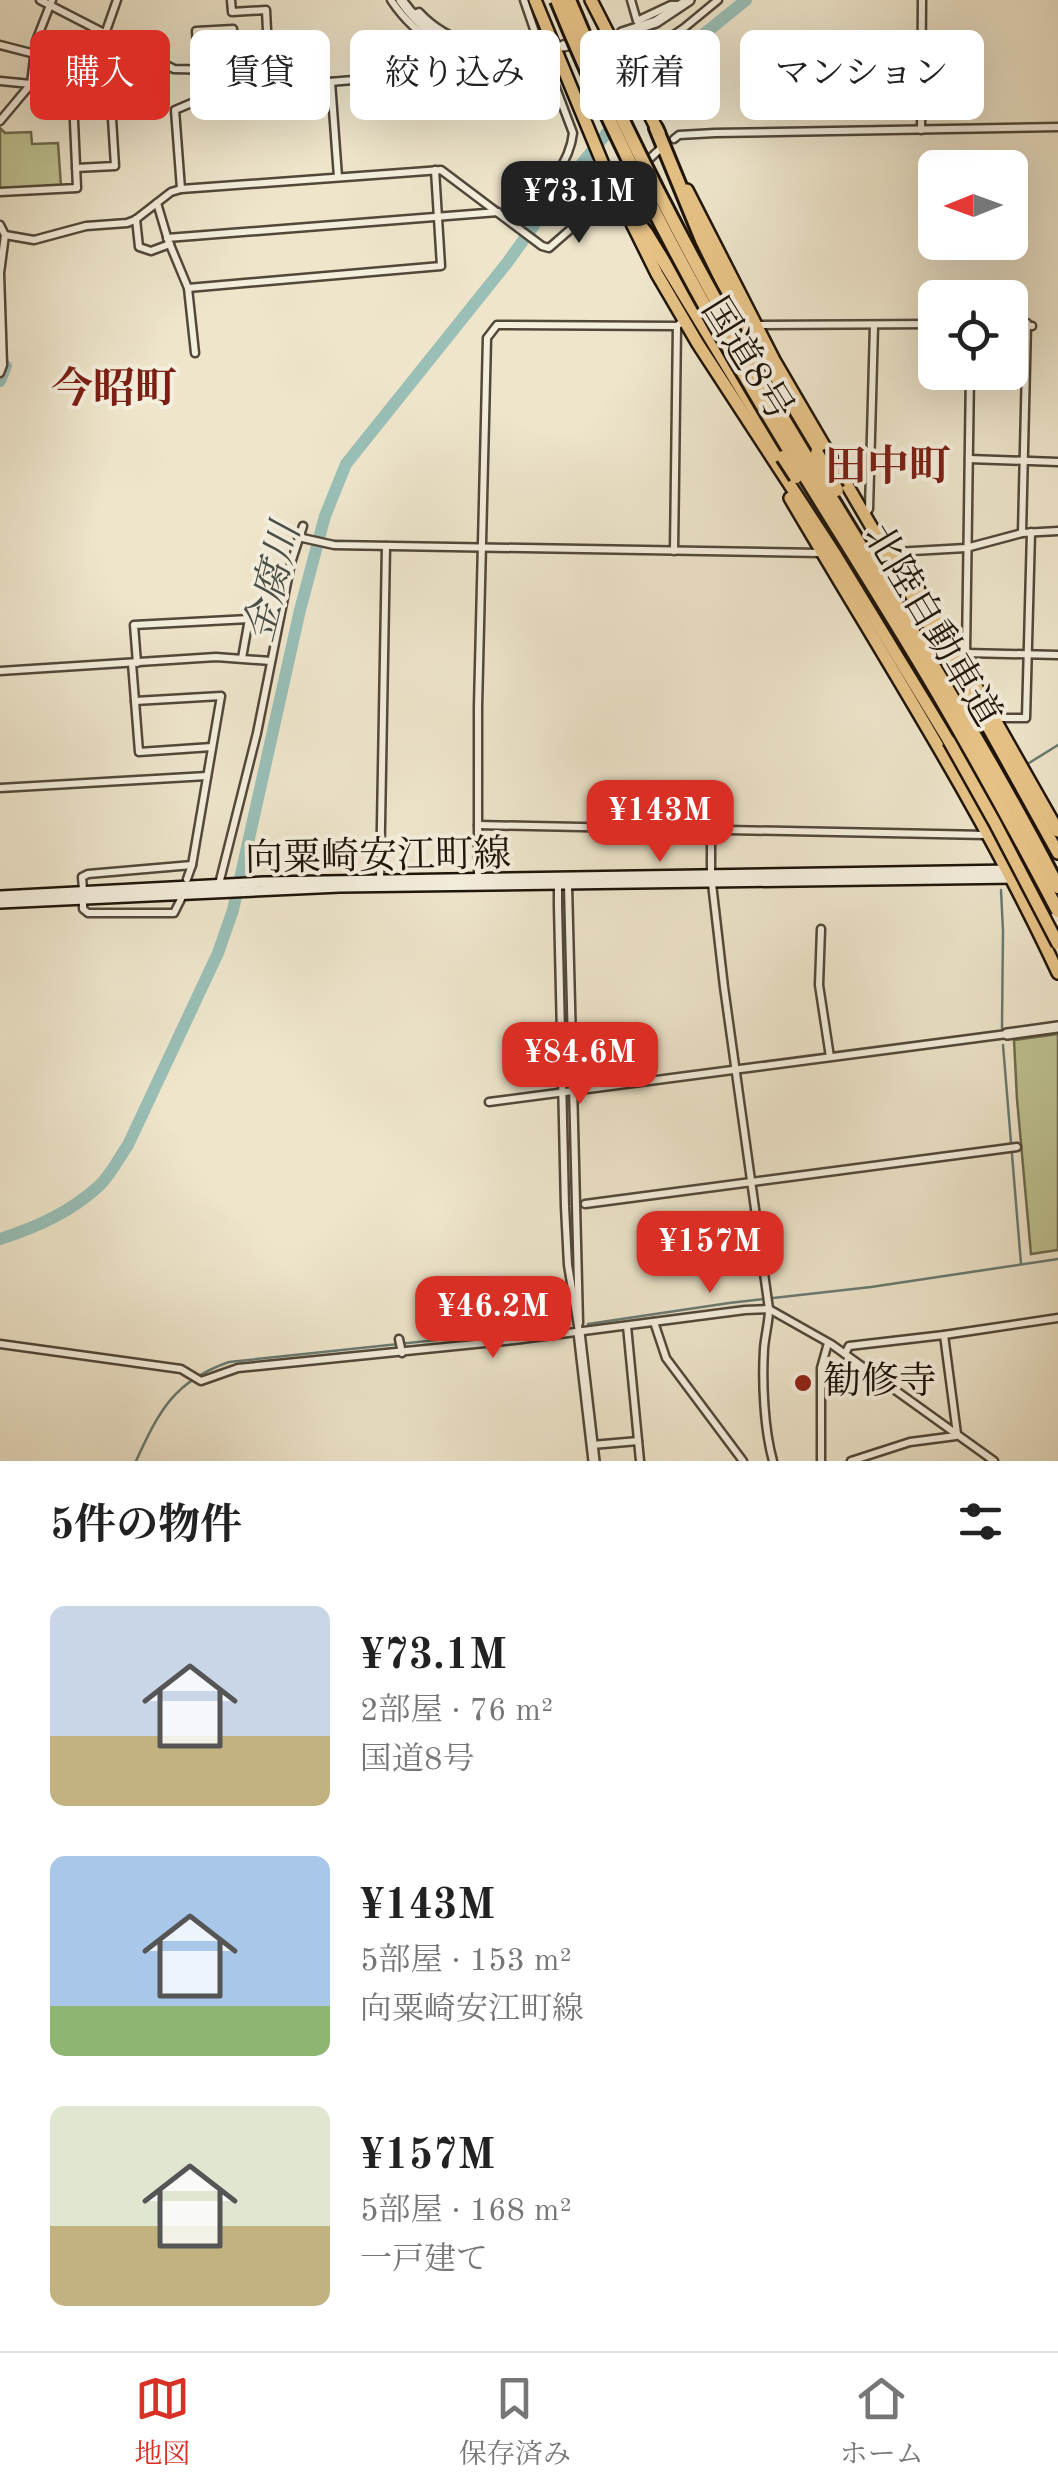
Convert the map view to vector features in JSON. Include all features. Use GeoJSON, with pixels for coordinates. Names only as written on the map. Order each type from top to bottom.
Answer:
{"type":"FeatureCollection","features":[{"type":"Feature","properties":{"kind":"highway","name":"国道8号"},"geometry":{"type":"LineString","coordinates":[[535,0],[604,169],[680,323],[752,428],[949,742],[1058,944]]}},
{"type":"Feature","properties":{"kind":"highway","name":"北陸自動車道"},"geometry":{"type":"LineString","coordinates":[[557,0],[616,132],[690,279],[973,753],[1058,911]]}},
{"type":"Feature","properties":{"kind":"highway","name":"北陸自動車道"},"geometry":{"type":"LineString","coordinates":[[569,0],[625,126],[690,255],[769,394],[920,640],[1058,883]]}},
{"type":"Feature","properties":{"kind":"highway","name":"国道8号"},"geometry":{"type":"LineString","coordinates":[[591,0],[604,30]]}},
{"type":"Feature","properties":{"kind":"highway","name":"国道8号"},"geometry":{"type":"LineString","coordinates":[[652,120],[756,326],[864,516],[889,552]]}},
{"type":"Feature","properties":{"kind":"highway"},"geometry":{"type":"LineString","coordinates":[[656,127],[702,240],[754,344],[920,640]]}},
{"type":"Feature","properties":{"kind":"highway"},"geometry":{"type":"LineString","coordinates":[[621,201],[647,234],[728,370],[890,616]]}},
{"type":"Feature","properties":{"kind":"highway"},"geometry":{"type":"LineString","coordinates":[[889,552],[963,657],[988,716],[1058,854]]}},
{"type":"Feature","properties":{"kind":"highway"},"geometry":{"type":"LineString","coordinates":[[889,552],[1058,831]]}},
{"type":"Feature","properties":{"kind":"highway"},"geometry":{"type":"LineString","coordinates":[[829,554],[990,834],[1058,973]]}},
{"type":"Feature","properties":{"kind":"main road"},"geometry":{"type":"LineString","coordinates":[[631,30],[656,22],[686,3]]}},
{"type":"Feature","properties":{"kind":"main road"},"geometry":{"type":"LineString","coordinates":[[405,9],[429,30]]}},
{"type":"Feature","properties":{"kind":"main road"},"geometry":{"type":"LineString","coordinates":[[563,46],[580,42]]}},
{"type":"Feature","properties":{"kind":"main road","name":"向粟崎安江町線"},"geometry":{"type":"LineString","coordinates":[[0,896],[380,883],[1010,874],[1058,869]]}},
{"type":"Feature","properties":{"kind":"main road","name":"向粟崎安江町線"},"geometry":{"type":"LineString","coordinates":[[1010,874],[1058,883]]}},
{"type":"Feature","properties":{"kind":"main road","name":"向粟崎安江町線"},"geometry":{"type":"LineString","coordinates":[[0,904],[83,894]]}},
{"type":"Feature","properties":{"kind":"main road"},"geometry":{"type":"LineString","coordinates":[[1007,1034],[1058,1027]]}},
{"type":"Feature","properties":{"kind":"main road"},"geometry":{"type":"LineString","coordinates":[[579,1332],[594,1461]]}},
{"type":"Feature","properties":{"kind":"street"},"geometry":{"type":"LineString","coordinates":[[40,0],[97,30]]}},
{"type":"Feature","properties":{"kind":"street"},"geometry":{"type":"LineString","coordinates":[[106,30],[117,0]]}},
{"type":"Feature","properties":{"kind":"street"},"geometry":{"type":"LineString","coordinates":[[208,30],[233,28],[230,0]]}},
{"type":"Feature","properties":{"kind":"street"},"geometry":{"type":"LineString","coordinates":[[391,0],[468,44],[498,48],[536,45],[524,0]]}},
{"type":"Feature","properties":{"kind":"street"},"geometry":{"type":"LineString","coordinates":[[631,0],[637,21],[671,5],[686,3]]}},
{"type":"Feature","properties":{"kind":"street"},"geometry":{"type":"LineString","coordinates":[[681,30],[718,0]]}},
{"type":"Feature","properties":{"kind":"street"},"geometry":{"type":"LineString","coordinates":[[921,130],[922,0]]}},
{"type":"Feature","properties":{"kind":"street"},"geometry":{"type":"LineString","coordinates":[[40,30],[51,3]]}},
{"type":"Feature","properties":{"kind":"street"},"geometry":{"type":"LineString","coordinates":[[405,9],[426,37],[458,54],[490,61],[545,59],[572,124],[572,139],[558,172],[514,225]]}},
{"type":"Feature","properties":{"kind":"street"},"geometry":{"type":"LineString","coordinates":[[232,12],[266,10],[267,30]]}},
{"type":"Feature","properties":{"kind":"street"},"geometry":{"type":"LineString","coordinates":[[0,45],[30,53]]}},
{"type":"Feature","properties":{"kind":"street"},"geometry":{"type":"LineString","coordinates":[[0,80],[30,84]]}},
{"type":"Feature","properties":{"kind":"street"},"geometry":{"type":"LineString","coordinates":[[181,190],[175,110],[201,99],[256,97],[350,80]]}},
{"type":"Feature","properties":{"kind":"street"},"geometry":{"type":"LineString","coordinates":[[331,82],[338,177]]}},
{"type":"Feature","properties":{"kind":"street"},"geometry":{"type":"LineString","coordinates":[[0,121],[30,84]]}},
{"type":"Feature","properties":{"kind":"street"},"geometry":{"type":"LineString","coordinates":[[0,192],[76,188],[74,120]]}},
{"type":"Feature","properties":{"kind":"street"},"geometry":{"type":"LineString","coordinates":[[76,168],[115,166],[112,120]]}},
{"type":"Feature","properties":{"kind":"street"},"geometry":{"type":"LineString","coordinates":[[674,140],[679,136],[716,133],[1058,126]]}},
{"type":"Feature","properties":{"kind":"street"},"geometry":{"type":"LineString","coordinates":[[621,184],[660,149]]}},
{"type":"Feature","properties":{"kind":"street"},"geometry":{"type":"LineString","coordinates":[[188,288],[441,266],[435,170]]}},
{"type":"Feature","properties":{"kind":"street"},"geometry":{"type":"LineString","coordinates":[[5,235],[34,240],[75,228],[127,223],[171,192],[181,190],[441,170],[549,248],[604,200]]}},
{"type":"Feature","properties":{"kind":"street"},"geometry":{"type":"LineString","coordinates":[[157,203],[188,288],[195,353]]}},
{"type":"Feature","properties":{"kind":"street"},"geometry":{"type":"LineString","coordinates":[[136,219],[139,247],[150,252],[168,241],[188,238],[498,212]]}},
{"type":"Feature","properties":{"kind":"street"},"geometry":{"type":"LineString","coordinates":[[0,224],[5,235],[0,273],[0,373]]}},
{"type":"Feature","properties":{"kind":"street"},"geometry":{"type":"LineString","coordinates":[[478,881],[486,338],[497,325],[680,323],[674,550]]}},
{"type":"Feature","properties":{"kind":"street"},"geometry":{"type":"LineString","coordinates":[[864,516],[868,509],[874,324]]}},
{"type":"Feature","properties":{"kind":"street"},"geometry":{"type":"LineString","coordinates":[[756,326],[918,324]]}},
{"type":"Feature","properties":{"kind":"street"},"geometry":{"type":"LineString","coordinates":[[1028,324],[1028,351]]}},
{"type":"Feature","properties":{"kind":"street"},"geometry":{"type":"LineString","coordinates":[[970,390],[963,657],[1058,655]]}},
{"type":"Feature","properties":{"kind":"street"},"geometry":{"type":"LineString","coordinates":[[988,716],[1026,718],[1027,390]]}},
{"type":"Feature","properties":{"kind":"street"},"geometry":{"type":"LineString","coordinates":[[969,459],[1058,462]]}},
{"type":"Feature","properties":{"kind":"street"},"geometry":{"type":"LineString","coordinates":[[218,888],[303,526]]}},
{"type":"Feature","properties":{"kind":"street"},"geometry":{"type":"LineString","coordinates":[[300,537],[334,544],[386,546],[829,554],[966,548],[1026,533],[1058,531]]}},
{"type":"Feature","properties":{"kind":"street"},"geometry":{"type":"LineString","coordinates":[[380,883],[386,546]]}},
{"type":"Feature","properties":{"kind":"street"},"geometry":{"type":"LineString","coordinates":[[212,747],[139,752],[134,625],[250,619],[242,659]]}},
{"type":"Feature","properties":{"kind":"street"},"geometry":{"type":"LineString","coordinates":[[0,671],[216,657],[271,661]]}},
{"type":"Feature","properties":{"kind":"street"},"geometry":{"type":"LineString","coordinates":[[135,701],[221,696],[187,879]]}},
{"type":"Feature","properties":{"kind":"street"},"geometry":{"type":"LineString","coordinates":[[0,788],[207,776]]}},
{"type":"Feature","properties":{"kind":"street"},"geometry":{"type":"LineString","coordinates":[[478,825],[990,834]]}},
{"type":"Feature","properties":{"kind":"street"},"geometry":{"type":"LineString","coordinates":[[711,830],[724,987],[768,1303],[765,1396],[773,1461]]}},
{"type":"Feature","properties":{"kind":"street"},"geometry":{"type":"LineString","coordinates":[[181,899],[174,913],[88,914],[83,909],[82,878],[88,874],[192,865]]}},
{"type":"Feature","properties":{"kind":"street"},"geometry":{"type":"LineString","coordinates":[[563,882],[579,1332]]}},
{"type":"Feature","properties":{"kind":"street"},"geometry":{"type":"LineString","coordinates":[[563,882],[561,1093],[568,1265],[579,1332]]}},
{"type":"Feature","properties":{"kind":"street"},"geometry":{"type":"LineString","coordinates":[[821,929],[819,986],[830,1058]]}},
{"type":"Feature","properties":{"kind":"street"},"geometry":{"type":"LineString","coordinates":[[489,1102],[1007,1034]]}},
{"type":"Feature","properties":{"kind":"street"},"geometry":{"type":"LineString","coordinates":[[585,1204],[1013,1147]]}},
{"type":"Feature","properties":{"kind":"street"},"geometry":{"type":"LineString","coordinates":[[0,1344],[181,1369],[202,1381],[238,1368],[579,1332],[746,1310],[768,1303]]}},
{"type":"Feature","properties":{"kind":"street"},"geometry":{"type":"LineString","coordinates":[[768,1303],[994,1461]]}},
{"type":"Feature","properties":{"kind":"street"},"geometry":{"type":"LineString","coordinates":[[845,1354],[849,1346],[1058,1318]]}},
{"type":"Feature","properties":{"kind":"street"},"geometry":{"type":"LineString","coordinates":[[654,1322],[666,1358],[743,1461]]}},
{"type":"Feature","properties":{"kind":"street"},"geometry":{"type":"LineString","coordinates":[[626,1326],[640,1461]]}},
{"type":"Feature","properties":{"kind":"street"},"geometry":{"type":"LineString","coordinates":[[944,1335],[957,1435]]}},
{"type":"Feature","properties":{"kind":"street"},"geometry":{"type":"LineString","coordinates":[[399,1339],[402,1351]]}},
{"type":"Feature","properties":{"kind":"street"},"geometry":{"type":"LineString","coordinates":[[821,1461],[821,1368],[828,1343]]}},
{"type":"Feature","properties":{"kind":"street"},"geometry":{"type":"LineString","coordinates":[[852,1461],[869,1459],[910,1442],[957,1435]]}},
{"type":"Feature","properties":{"kind":"street"},"geometry":{"type":"LineString","coordinates":[[592,1445],[638,1441]]}},
{"type":"Feature","properties":{"kind":"street"},"geometry":{"type":"LineString","coordinates":[[978,1450],[978,1461]]}},
{"type":"Feature","properties":{"kind":"green space"},"geometry":{"type":"Polygon","coordinates":[[[0,128],[5,133],[31,132],[32,144],[58,143],[61,186],[0,188],[0,128]]]}},
{"type":"Feature","properties":{"kind":"green space"},"geometry":{"type":"Polygon","coordinates":[[[1058,1034],[1058,1250],[1031,1254],[1014,1040],[1058,1034]]]}},
{"type":"Feature","properties":{"kind":"waterway","name":"金腐川"},"geometry":{"type":"LineString","coordinates":[[0,1239],[65,1211],[108,1176],[128,1145],[218,953],[233,910],[300,610],[325,516],[346,464],[654,76],[746,0]]}},
{"type":"Feature","properties":{"kind":"waterway"},"geometry":{"type":"LineString","coordinates":[[0,381],[6,366]]}},
{"type":"Feature","properties":{"kind":"waterway"},"geometry":{"type":"LineString","coordinates":[[1029,763],[1058,745]]}},
{"type":"Feature","properties":{"kind":"waterway"},"geometry":{"type":"LineString","coordinates":[[1001,890],[1002,1028]]}},
{"type":"Feature","properties":{"kind":"waterway"},"geometry":{"type":"LineString","coordinates":[[1003,1045],[1021,1264]]}},
{"type":"Feature","properties":{"kind":"waterway"},"geometry":{"type":"LineString","coordinates":[[588,1324],[1058,1259]]}},
{"type":"Feature","properties":{"kind":"waterway"},"geometry":{"type":"LineString","coordinates":[[136,1461],[152,1427],[181,1388],[229,1362],[568,1326]]}},
{"type":"Feature","properties":{"kind":"place","name":"勧修寺"},"geometry":{"type":"Point","coordinates":[803,1383]}},
{"type":"Feature","properties":{"kind":"district","name":"今昭町"},"geometry":{"type":"Point","coordinates":[114,391]}},
{"type":"Feature","properties":{"kind":"district","name":"田中町"},"geometry":{"type":"Point","coordinates":[888,469]}}]}
